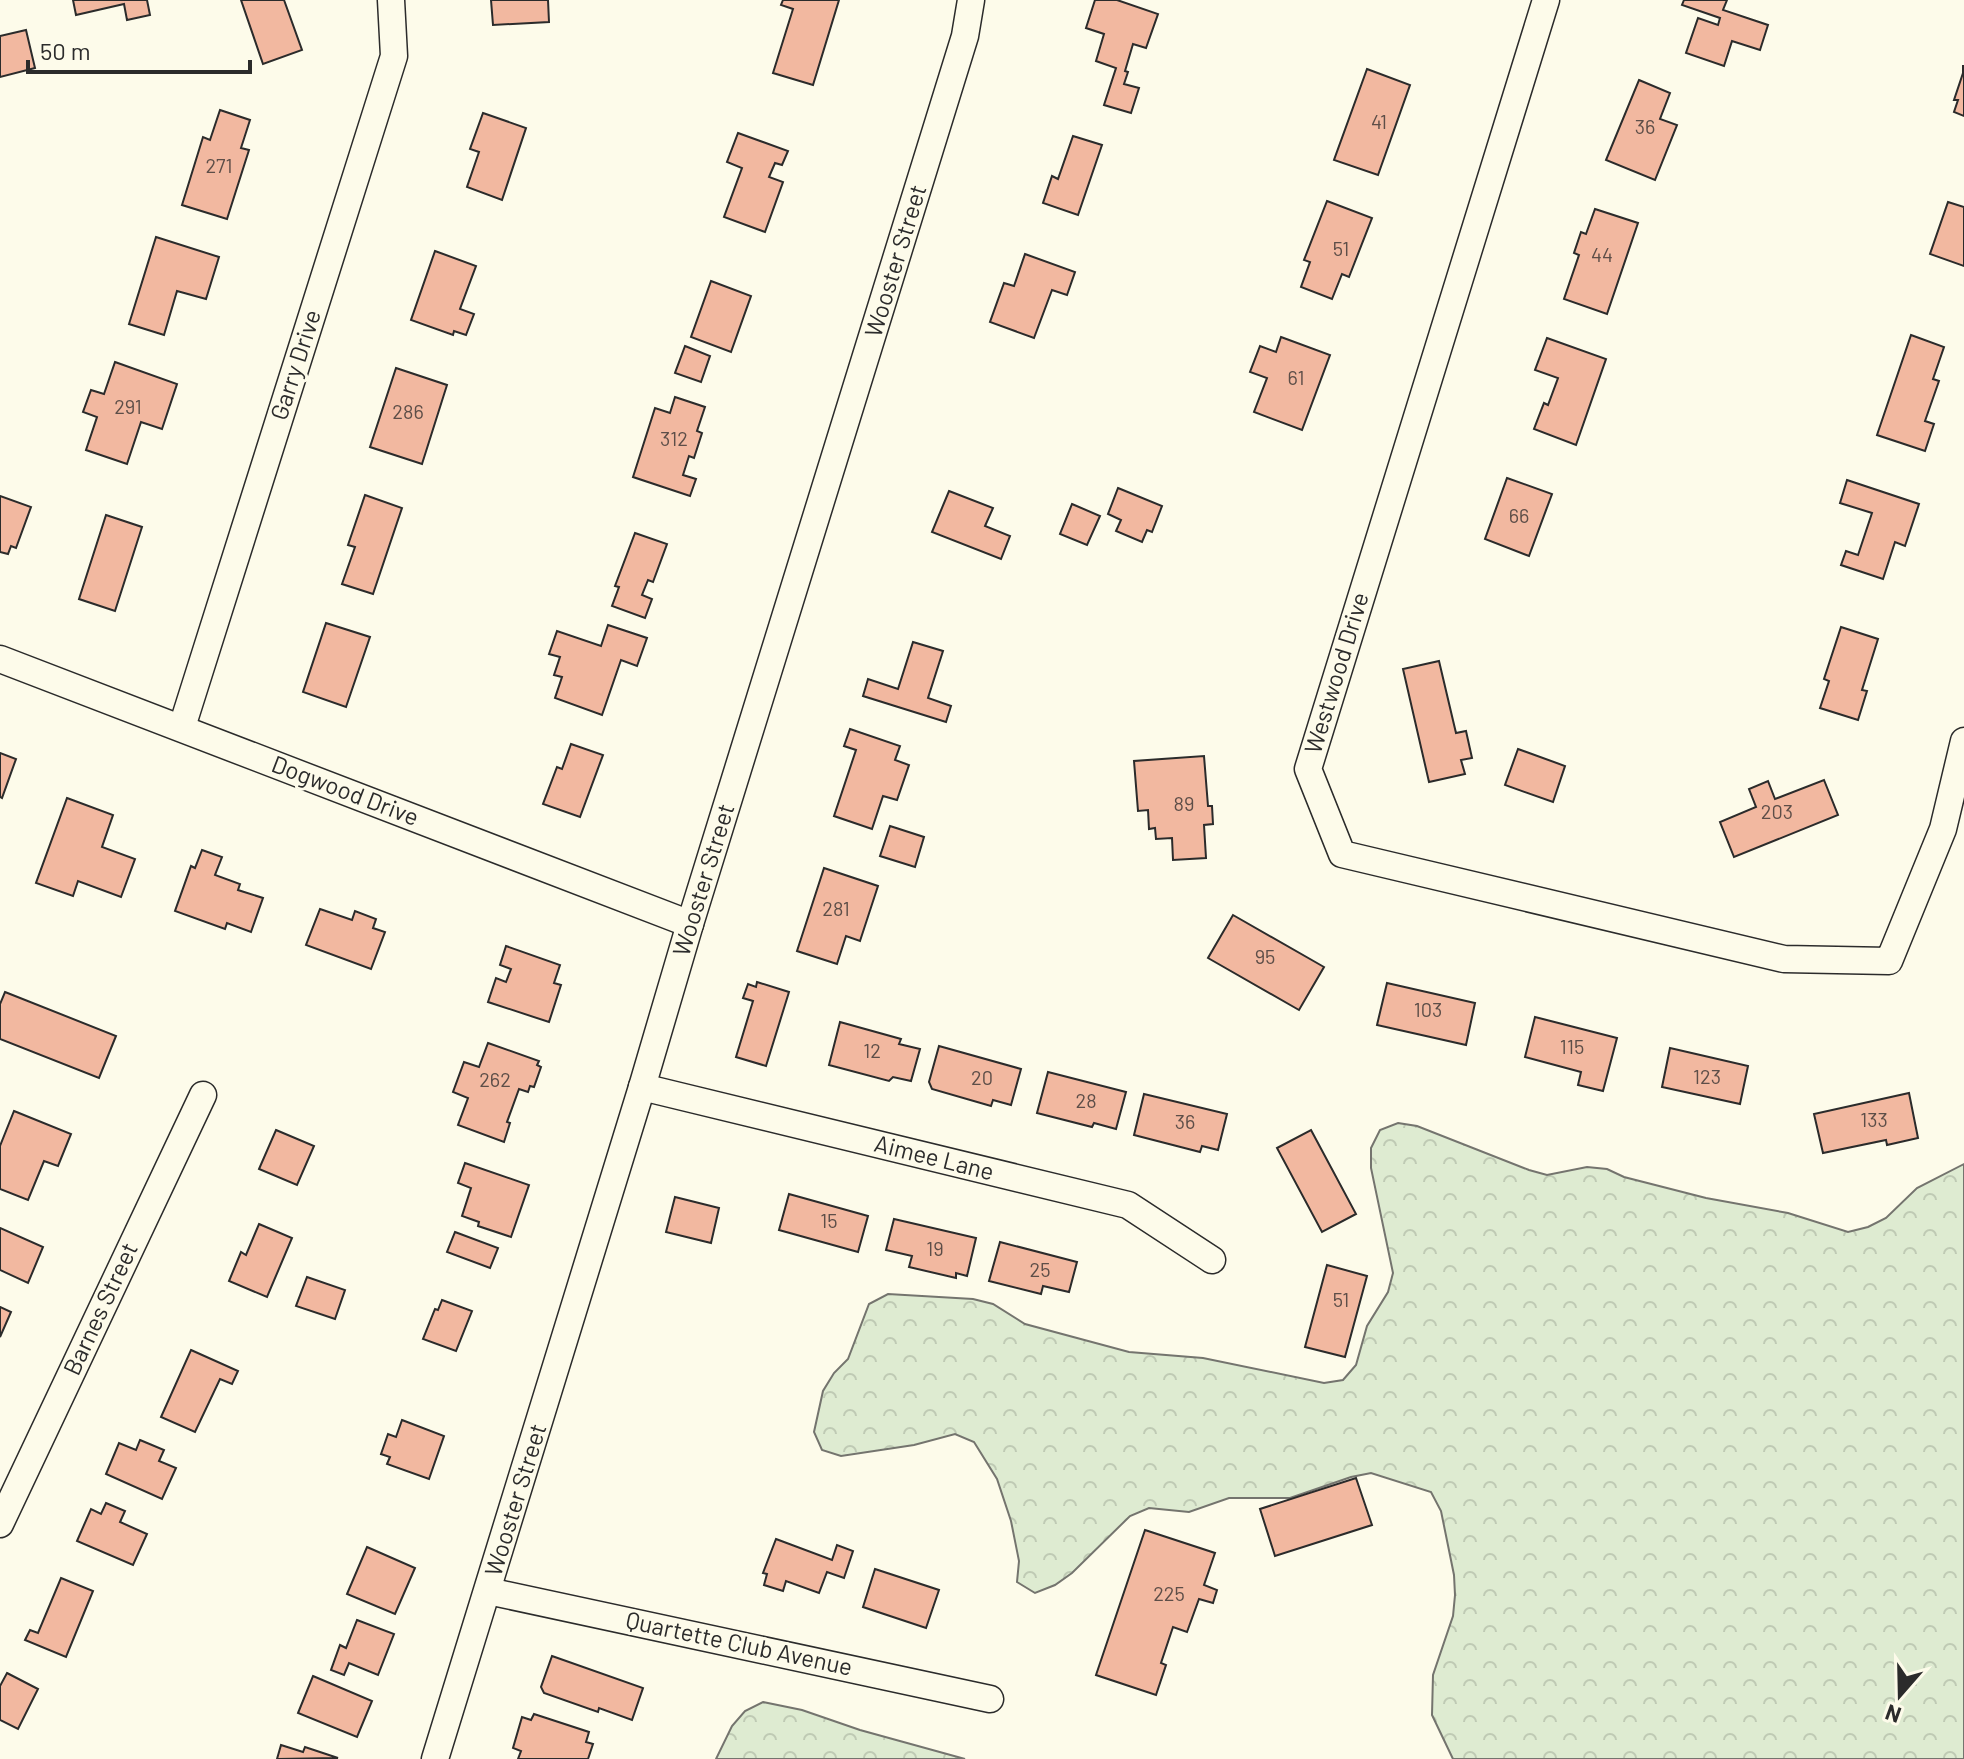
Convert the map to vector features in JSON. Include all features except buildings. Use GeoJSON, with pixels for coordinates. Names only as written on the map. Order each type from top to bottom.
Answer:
{"type":"FeatureCollection","features":[{"type":"Feature","properties":{"kind":"street","name":"Garry Drive"},"geometry":{"type":"LineString","coordinates":[[182,727],[394,56],[391,0]]}},
{"type":"Feature","properties":{"kind":"street","name":"Wooster Street"},"geometry":{"type":"LineString","coordinates":[[435,1759],[965,36],[971,0]]}},
{"type":"Feature","properties":{"kind":"street","name":"Westwood Drive"},"geometry":{"type":"LineString","coordinates":[[1546,0],[1308,769],[1342,854],[1784,959],[1889,961],[1943,829],[1964,741]]}},
{"type":"Feature","properties":{"kind":"street","name":"Dogwood Drive"},"geometry":{"type":"LineString","coordinates":[[0,659],[690,924]]}},
{"type":"Feature","properties":{"kind":"street","name":"Aimee Lane"},"geometry":{"type":"LineString","coordinates":[[642,1087],[1128,1205],[1212,1260]]}},
{"type":"Feature","properties":{"kind":"street","name":"Barnes Street"},"geometry":{"type":"LineString","coordinates":[[0,1524],[203,1095]]}},
{"type":"Feature","properties":{"kind":"street","name":"Quartette Club Avenue"},"geometry":{"type":"LineString","coordinates":[[488,1591],[990,1699]]}},
{"type":"Feature","properties":{"kind":"green space"},"geometry":{"type":"Polygon","coordinates":[[[1398,1123],[1417,1126],[1547,1175],[1587,1167],[1607,1169],[1624,1177],[1706,1198],[1788,1213],[1848,1232],[1886,1218],[1917,1188],[1964,1164],[1964,1759],[1453,1759],[1432,1715],[1433,1675],[1453,1616],[1455,1595],[1441,1511],[1431,1492],[1371,1473],[1290,1498],[1229,1498],[1189,1512],[1149,1508],[1130,1516],[1072,1573],[1055,1585],[1035,1593],[1017,1582],[1019,1561],[1011,1521],[997,1479],[974,1442],[955,1434],[914,1445],[841,1456],[822,1450],[814,1432],[823,1391],[834,1373],[848,1359],[869,1304],[888,1294],[973,1299],[993,1304],[1025,1324],[1129,1352],[1203,1358],[1324,1383],[1343,1380],[1356,1365],[1367,1326],[1388,1292],[1393,1273],[1371,1168],[1371,1148],[1380,1130],[1398,1123]]]}},
{"type":"Feature","properties":{"kind":"green space"},"geometry":{"type":"Polygon","coordinates":[[[763,1702],[802,1710],[860,1730],[965,1759],[716,1759],[732,1726],[745,1711],[763,1702]]]}}]}
